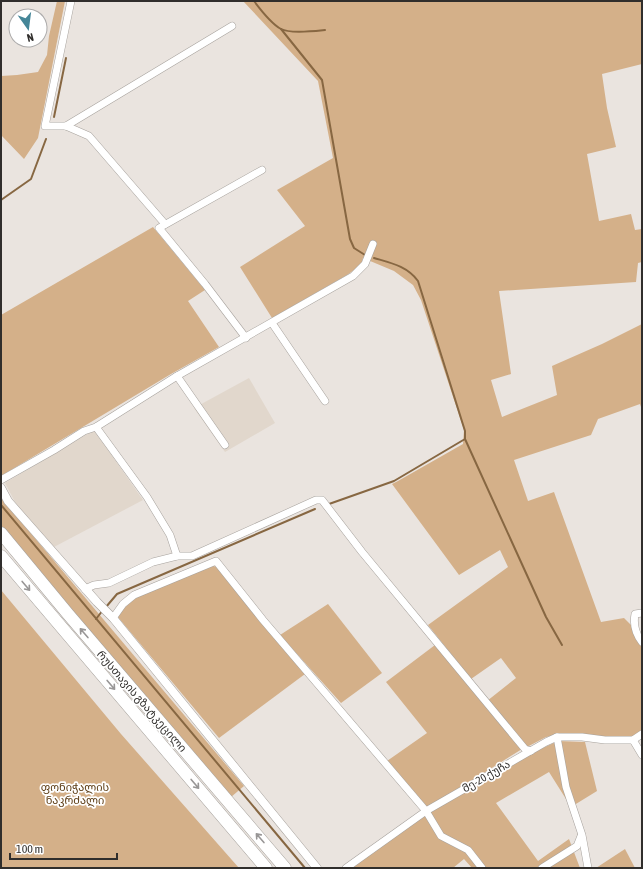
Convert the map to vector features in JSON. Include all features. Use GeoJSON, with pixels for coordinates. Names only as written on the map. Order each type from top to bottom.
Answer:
{"type":"FeatureCollection","features":[{"type":"Feature","properties":{"kind":"highway","name":"რუსთავის გზატკეცილი"},"geometry":{"type":"LineString","coordinates":[[1,533],[68,614],[285,868]]}},
{"type":"Feature","properties":{"kind":"highway","name":"რუსთავის გზატკეცილი"},"geometry":{"type":"LineString","coordinates":[[1,556],[266,868]]}},
{"type":"Feature","properties":{"kind":"street"},"geometry":{"type":"LineString","coordinates":[[71,1],[45,126],[66,126],[89,136],[165,224]]}},
{"type":"Feature","properties":{"kind":"street"},"geometry":{"type":"LineString","coordinates":[[66,126],[232,26]]}},
{"type":"Feature","properties":{"kind":"street"},"geometry":{"type":"LineString","coordinates":[[246,338],[205,284],[159,228],[262,170]]}},
{"type":"Feature","properties":{"kind":"street"},"geometry":{"type":"LineString","coordinates":[[1,480],[84,431],[96,427],[177,376],[354,276],[365,264],[373,244]]}},
{"type":"Feature","properties":{"kind":"street"},"geometry":{"type":"LineString","coordinates":[[272,323],[325,401]]}},
{"type":"Feature","properties":{"kind":"street"},"geometry":{"type":"LineString","coordinates":[[177,376],[225,445]]}},
{"type":"Feature","properties":{"kind":"street"},"geometry":{"type":"LineString","coordinates":[[96,427],[147,497],[170,535],[177,556]]}},
{"type":"Feature","properties":{"kind":"street"},"geometry":{"type":"LineString","coordinates":[[1,488],[8,501],[85,589],[110,615],[317,868]]}},
{"type":"Feature","properties":{"kind":"street"},"geometry":{"type":"LineString","coordinates":[[85,589],[94,585],[109,583],[153,562],[177,556],[192,556],[316,500],[322,500],[362,552],[520,743],[525,749],[531,751]]}},
{"type":"Feature","properties":{"kind":"street"},"geometry":{"type":"LineString","coordinates":[[110,615],[134,595],[216,561],[426,811],[441,836],[468,850],[482,868]]}},
{"type":"Feature","properties":{"kind":"street"},"geometry":{"type":"LineString","coordinates":[[642,613],[635,614],[634,622],[636,635],[642,642]]}},
{"type":"Feature","properties":{"kind":"street"},"geometry":{"type":"LineString","coordinates":[[642,734],[633,740],[642,755]]}},
{"type":"Feature","properties":{"kind":"street"},"geometry":{"type":"LineString","coordinates":[[557,737],[570,802],[582,835],[588,868]]}},
{"type":"Feature","properties":{"kind":"street","name":"მე-20 ქუჩა"},"geometry":{"type":"LineString","coordinates":[[346,868],[426,811],[557,737],[633,740]]}},
{"type":"Feature","properties":{"kind":"street"},"geometry":{"type":"LineString","coordinates":[[542,868],[577,846],[582,835]]}},
{"type":"Feature","properties":{"kind":"shaded area"},"geometry":{"type":"Polygon","coordinates":[[[249,378],[275,423],[225,452],[194,408],[249,378]]]}},
{"type":"Feature","properties":{"kind":"shaded area"},"geometry":{"type":"Polygon","coordinates":[[[94,430],[143,500],[54,547],[16,504],[5,483],[94,430]]]}},
{"type":"Feature","properties":{"kind":"green space"},"geometry":{"type":"Polygon","coordinates":[[[57,1],[65,1],[38,138],[24,159],[1,135],[1,76],[38,72],[47,55],[49,36],[57,1]]]}},
{"type":"Feature","properties":{"kind":"green space"},"geometry":{"type":"Polygon","coordinates":[[[243,1],[642,1],[642,64],[602,74],[607,108],[616,147],[587,154],[599,221],[631,214],[635,230],[642,229],[642,262],[638,263],[636,282],[499,291],[511,374],[491,380],[502,417],[557,395],[552,366],[602,344],[642,324],[642,410],[640,404],[598,419],[591,435],[514,460],[528,501],[554,492],[601,622],[624,618],[642,636],[642,731],[632,738],[558,735],[546,737],[527,747],[487,701],[516,678],[501,658],[471,679],[428,625],[508,567],[500,550],[459,575],[392,484],[463,444],[464,430],[421,300],[413,285],[394,271],[363,258],[361,265],[347,275],[272,318],[240,267],[305,226],[277,190],[333,158],[318,81],[243,1]]]}},
{"type":"Feature","properties":{"kind":"green space"},"geometry":{"type":"Polygon","coordinates":[[[153,227],[205,290],[188,301],[219,347],[171,374],[1,476],[1,315],[153,227]]]}},
{"type":"Feature","properties":{"kind":"green space"},"geometry":{"type":"Polygon","coordinates":[[[1,498],[244,786],[231,797],[1,528],[1,498]]]}},
{"type":"Feature","properties":{"kind":"green space"},"geometry":{"type":"Polygon","coordinates":[[[208,565],[218,567],[305,674],[219,738],[117,616],[132,600],[208,565]]]}},
{"type":"Feature","properties":{"kind":"green space","name":"ფონიჭალის ნაკრძალი"},"geometry":{"type":"Polygon","coordinates":[[[1,590],[121,734],[239,868],[1,868],[1,590]]]}},
{"type":"Feature","properties":{"kind":"green space"},"geometry":{"type":"Polygon","coordinates":[[[328,604],[382,673],[341,703],[280,635],[328,604]]]}},
{"type":"Feature","properties":{"kind":"green space"},"geometry":{"type":"Polygon","coordinates":[[[435,645],[522,749],[428,808],[387,761],[427,733],[386,682],[435,645]]]}},
{"type":"Feature","properties":{"kind":"green space"},"geometry":{"type":"Polygon","coordinates":[[[558,741],[585,742],[597,791],[571,807],[549,772],[496,803],[538,861],[569,839],[580,868],[472,868],[464,859],[453,868],[352,868],[431,810],[521,758],[558,741]]]}},
{"type":"Feature","properties":{"kind":"green space"},"geometry":{"type":"Polygon","coordinates":[[[625,849],[635,868],[596,868],[625,849]]]}},
{"type":"Feature","properties":{"kind":"waterway"},"geometry":{"type":"LineString","coordinates":[[254,1],[270,20],[285,31],[296,32],[325,30]]}},
{"type":"Feature","properties":{"kind":"waterway"},"geometry":{"type":"LineString","coordinates":[[281,29],[322,80],[350,239],[354,248],[365,255]]}},
{"type":"Feature","properties":{"kind":"waterway"},"geometry":{"type":"LineString","coordinates":[[54,117],[66,58]]}},
{"type":"Feature","properties":{"kind":"waterway"},"geometry":{"type":"LineString","coordinates":[[1,200],[31,179],[46,139]]}},
{"type":"Feature","properties":{"kind":"waterway"},"geometry":{"type":"LineString","coordinates":[[374,258],[404,268],[418,281],[465,431],[465,439]]}},
{"type":"Feature","properties":{"kind":"waterway"},"geometry":{"type":"LineString","coordinates":[[329,504],[394,481],[465,439],[546,617],[562,645]]}},
{"type":"Feature","properties":{"kind":"waterway"},"geometry":{"type":"LineString","coordinates":[[1,505],[305,868]]}},
{"type":"Feature","properties":{"kind":"waterway"},"geometry":{"type":"LineString","coordinates":[[106,607],[117,594],[315,509]]}},
{"type":"Feature","properties":{"kind":"waterway"},"geometry":{"type":"LineString","coordinates":[[96,619],[103,610]]}}]}
